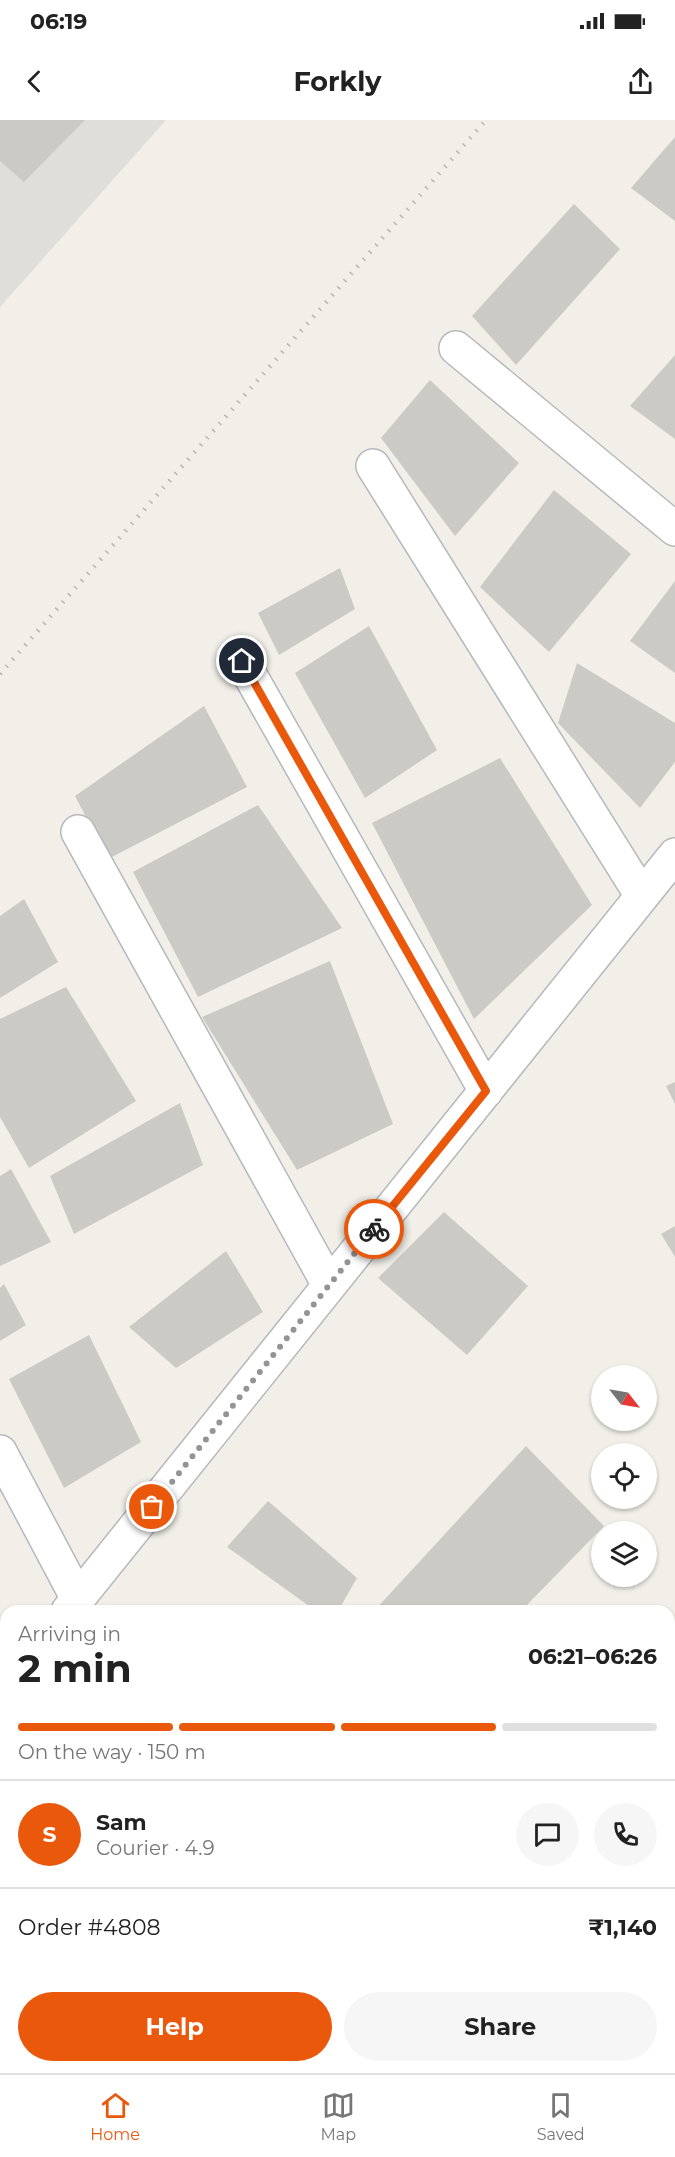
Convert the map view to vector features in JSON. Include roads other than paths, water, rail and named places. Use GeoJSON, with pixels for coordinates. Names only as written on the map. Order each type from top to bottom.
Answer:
{"type":"FeatureCollection","features":[{"type":"Feature","properties":{"kind":"street"},"geometry":{"type":"LineString","coordinates":[[456,348],[675,529]]}},
{"type":"Feature","properties":{"kind":"street"},"geometry":{"type":"LineString","coordinates":[[373,465],[642,896]]}},
{"type":"Feature","properties":{"kind":"street"},"geometry":{"type":"LineString","coordinates":[[242,661],[486,1091]]}},
{"type":"Feature","properties":{"kind":"street"},"geometry":{"type":"LineString","coordinates":[[78,832],[329,1285]]}},
{"type":"Feature","properties":{"kind":"street"},"geometry":{"type":"LineString","coordinates":[[0,1452],[73,1605],[675,855]]}},
{"type":"Feature","properties":{"kind":"railway"},"geometry":{"type":"LineString","coordinates":[[0,674],[486,120]]}}]}
